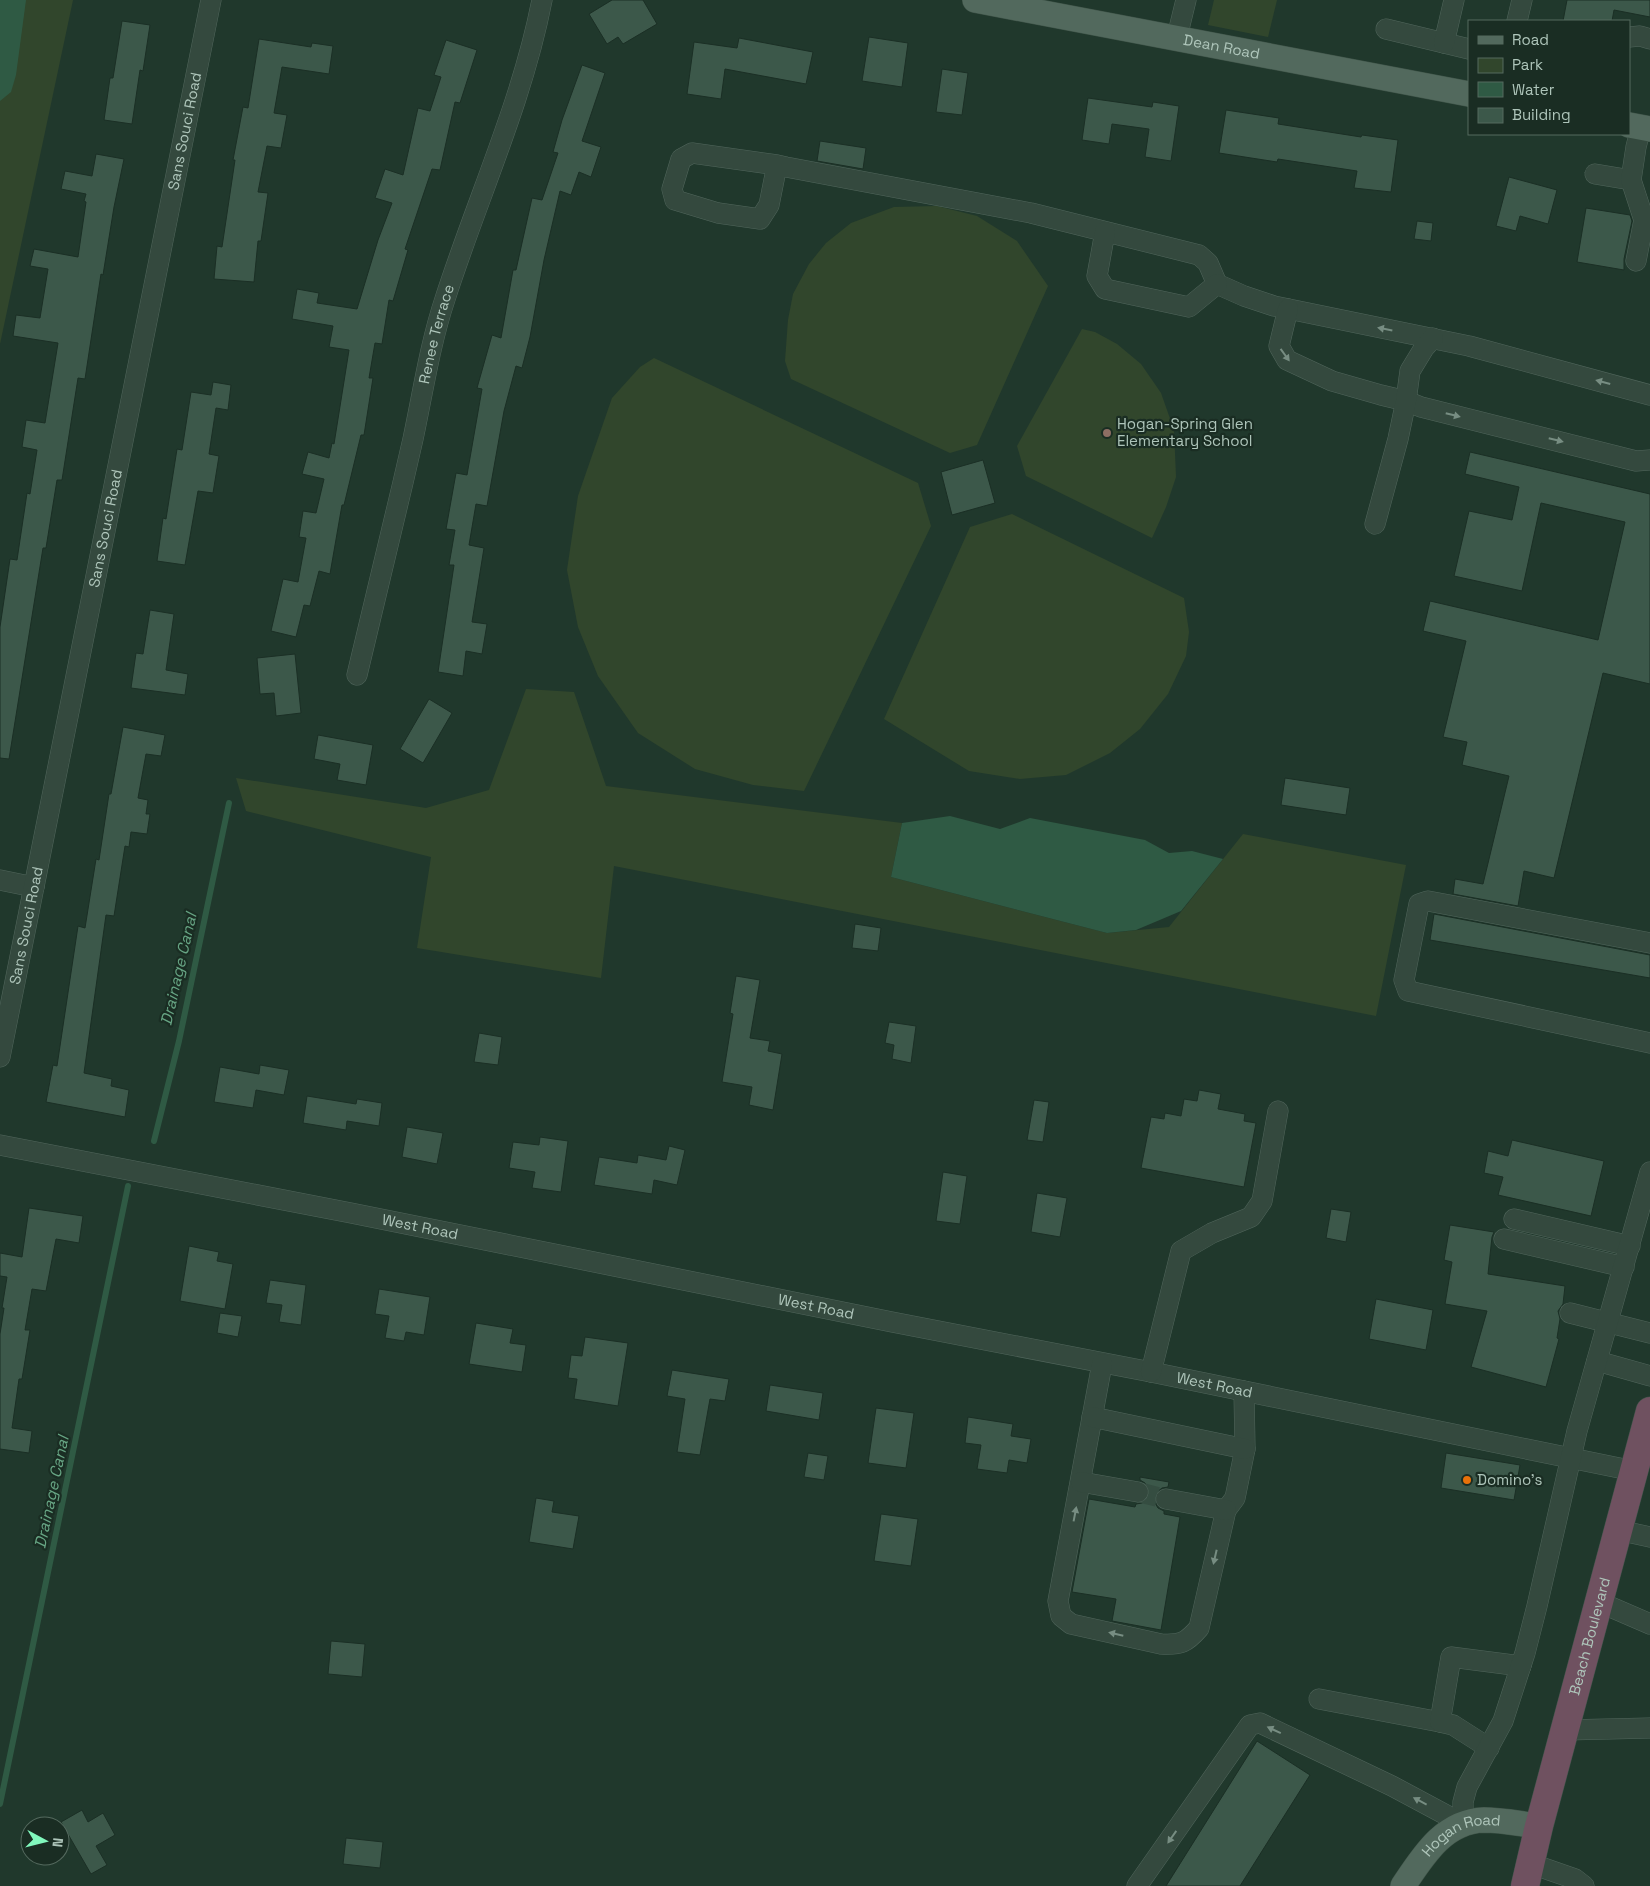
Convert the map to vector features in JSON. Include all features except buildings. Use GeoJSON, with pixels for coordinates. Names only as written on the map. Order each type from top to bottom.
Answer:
{"type":"FeatureCollection","features":[{"type":"Feature","properties":{"kind":"highway","name":"Beach Boulevard"},"geometry":{"type":"LineString","coordinates":[[1525,1878],[1650,1411]]}},
{"type":"Feature","properties":{"kind":"main road","name":"Dean Road"},"geometry":{"type":"LineString","coordinates":[[976,0],[1017,4],[1468,94]]}},
{"type":"Feature","properties":{"kind":"main road","name":"Hogan Road"},"geometry":{"type":"LineString","coordinates":[[1403,1886],[1433,1846],[1450,1830],[1463,1824],[1476,1820],[1492,1820],[1539,1826]]}},
{"type":"Feature","properties":{"kind":"street","name":"Sans Souci Road"},"geometry":{"type":"LineString","coordinates":[[0,1057],[211,0]]}},
{"type":"Feature","properties":{"kind":"street","name":"Renee Terrace"},"geometry":{"type":"LineString","coordinates":[[357,675],[444,300],[521,84],[534,42],[542,0]]}},
{"type":"Feature","properties":{"kind":"street"},"geometry":{"type":"LineString","coordinates":[[1177,37],[1186,0]]}},
{"type":"Feature","properties":{"kind":"street"},"geometry":{"type":"LineString","coordinates":[[1444,43],[1454,0]]}},
{"type":"Feature","properties":{"kind":"street"},"geometry":{"type":"LineString","coordinates":[[1517,20],[1522,0]]}},
{"type":"Feature","properties":{"kind":"street"},"geometry":{"type":"LineString","coordinates":[[1386,29],[1468,49]]}},
{"type":"Feature","properties":{"kind":"street"},"geometry":{"type":"LineString","coordinates":[[1630,37],[1640,36],[1650,39]]}},
{"type":"Feature","properties":{"kind":"street"},"geometry":{"type":"LineString","coordinates":[[1636,261],[1644,220],[1631,180],[1640,127]]}},
{"type":"Feature","properties":{"kind":"street"},"geometry":{"type":"LineString","coordinates":[[777,165],[769,206],[760,219],[718,213],[674,200],[672,189],[681,159],[692,153],[777,165],[1022,212],[1199,255],[1208,263],[1217,284],[1244,296],[1288,309],[1469,346],[1650,395]]}},
{"type":"Feature","properties":{"kind":"street"},"geometry":{"type":"LineString","coordinates":[[1595,174],[1631,180]]}},
{"type":"Feature","properties":{"kind":"street"},"geometry":{"type":"LineString","coordinates":[[1105,232],[1097,276],[1105,289],[1189,307],[1217,284]]}},
{"type":"Feature","properties":{"kind":"street"},"geometry":{"type":"LineString","coordinates":[[1288,309],[1279,346],[1287,360],[1332,381],[1381,396],[1406,401],[1421,407],[1636,461],[1650,460]]}},
{"type":"Feature","properties":{"kind":"street"},"geometry":{"type":"LineString","coordinates":[[1375,524],[1398,439],[1410,371],[1424,348],[1433,338]]}},
{"type":"Feature","properties":{"kind":"street"},"geometry":{"type":"LineString","coordinates":[[0,880],[34,887]]}},
{"type":"Feature","properties":{"kind":"street"},"geometry":{"type":"LineString","coordinates":[[1650,943],[1428,901],[1419,904],[1404,980],[1408,991],[1650,1043]]}},
{"type":"Feature","properties":{"kind":"street"},"geometry":{"type":"LineString","coordinates":[[1151,1372],[1180,1251],[1212,1233],[1251,1217],[1262,1201],[1278,1111]]}},
{"type":"Feature","properties":{"kind":"street","name":"West Road"},"geometry":{"type":"LineString","coordinates":[[0,1145],[332,1209],[731,1291],[1151,1372],[1570,1456],[1634,1471]]}},
{"type":"Feature","properties":{"kind":"street"},"geometry":{"type":"LineString","coordinates":[[1463,1824],[1462,1809],[1465,1794],[1502,1721],[1521,1666],[1537,1606],[1570,1456],[1624,1267],[1637,1241],[1650,1172]]}},
{"type":"Feature","properties":{"kind":"street"},"geometry":{"type":"LineString","coordinates":[[1514,1220],[1637,1241]]}},
{"type":"Feature","properties":{"kind":"street"},"geometry":{"type":"LineString","coordinates":[[1504,1240],[1624,1267]]}},
{"type":"Feature","properties":{"kind":"street"},"geometry":{"type":"LineString","coordinates":[[1570,1313],[1650,1333]]}},
{"type":"Feature","properties":{"kind":"street"},"geometry":{"type":"LineString","coordinates":[[1597,1361],[1650,1376]]}},
{"type":"Feature","properties":{"kind":"street"},"geometry":{"type":"LineString","coordinates":[[1102,1364],[1058,1600],[1061,1616],[1071,1624],[1161,1644],[1176,1645],[1188,1640],[1199,1628],[1226,1510],[1235,1498],[1245,1449],[1244,1391]]}},
{"type":"Feature","properties":{"kind":"street"},"geometry":{"type":"LineString","coordinates":[[1092,1417],[1245,1449]]}},
{"type":"Feature","properties":{"kind":"street"},"geometry":{"type":"LineString","coordinates":[[1081,1482],[1138,1492]]}},
{"type":"Feature","properties":{"kind":"street"},"geometry":{"type":"LineString","coordinates":[[1166,1498],[1226,1510]]}},
{"type":"Feature","properties":{"kind":"street"},"geometry":{"type":"LineString","coordinates":[[1618,1530],[1650,1537]]}},
{"type":"Feature","properties":{"kind":"street"},"geometry":{"type":"LineString","coordinates":[[1599,1602],[1650,1624]]}},
{"type":"Feature","properties":{"kind":"street"},"geometry":{"type":"LineString","coordinates":[[1440,1722],[1451,1657],[1521,1666]]}},
{"type":"Feature","properties":{"kind":"street"},"geometry":{"type":"LineString","coordinates":[[1319,1699],[1453,1725],[1488,1748]]}},
{"type":"Feature","properties":{"kind":"street"},"geometry":{"type":"LineString","coordinates":[[1137,1886],[1250,1725],[1260,1723],[1392,1786],[1463,1824]]}},
{"type":"Feature","properties":{"kind":"street"},"geometry":{"type":"LineString","coordinates":[[1565,1730],[1650,1728]]}},
{"type":"Feature","properties":{"kind":"street"},"geometry":{"type":"LineString","coordinates":[[1525,1878],[1575,1879],[1584,1886]]}},
{"type":"Feature","properties":{"kind":"green space"},"geometry":{"type":"Polygon","coordinates":[[[0,0],[73,0],[0,344],[0,0]]]}},
{"type":"Feature","properties":{"kind":"green space"},"geometry":{"type":"Polygon","coordinates":[[[1214,0],[1277,0],[1268,37],[1208,25],[1214,0]]]}},
{"type":"Feature","properties":{"kind":"green space"},"geometry":{"type":"Polygon","coordinates":[[[937,206],[977,216],[1017,241],[1048,286],[977,445],[950,453],[791,379],[785,361],[788,320],[793,294],[809,264],[826,243],[851,223],[894,207],[937,206]]]}},
{"type":"Feature","properties":{"kind":"green space"},"geometry":{"type":"Polygon","coordinates":[[[1082,329],[1095,332],[1117,344],[1141,364],[1161,393],[1174,430],[1176,477],[1166,507],[1152,538],[1026,476],[1017,446],[1082,329]]]}},
{"type":"Feature","properties":{"kind":"green space"},"geometry":{"type":"Polygon","coordinates":[[[654,358],[918,483],[931,526],[804,791],[753,785],[695,769],[638,733],[598,676],[578,627],[567,570],[578,496],[612,398],[640,367],[654,358]]]}},
{"type":"Feature","properties":{"kind":"green space"},"geometry":{"type":"Polygon","coordinates":[[[1012,514],[1184,598],[1189,632],[1186,656],[1168,694],[1140,729],[1110,753],[1066,775],[1020,779],[969,771],[884,719],[970,527],[1012,514]]]}},
{"type":"Feature","properties":{"kind":"green space"},"geometry":{"type":"Polygon","coordinates":[[[526,689],[574,692],[606,786],[902,823],[891,877],[1107,933],[1169,927],[1243,834],[1406,865],[1376,1016],[614,866],[601,978],[417,948],[431,857],[246,811],[236,778],[426,808],[489,790],[526,689]]]}},
{"type":"Feature","properties":{"kind":"water"},"geometry":{"type":"Polygon","coordinates":[[[0,0],[26,0],[16,75],[11,92],[0,101],[0,0]]]}},
{"type":"Feature","properties":{"kind":"water"},"geometry":{"type":"Polygon","coordinates":[[[950,816],[1000,829],[1030,818],[1145,840],[1169,853],[1192,851],[1223,859],[1181,911],[1136,930],[1107,933],[891,877],[902,823],[950,816]]]}},
{"type":"Feature","properties":{"kind":"waterway","name":"Drainage Canal"},"geometry":{"type":"LineString","coordinates":[[154,1141],[179,1041],[229,803]]}},
{"type":"Feature","properties":{"kind":"waterway","name":"Drainage Canal"},"geometry":{"type":"LineString","coordinates":[[0,1804],[128,1186]]}},
{"type":"Feature","properties":{"kind":"tunnel"},"geometry":{"type":"LineString","coordinates":[[1138,1492],[1166,1499]]}},
{"type":"Feature","properties":{"kind":"place","name":"Hogan-Spring Glen Elementary School"},"geometry":{"type":"Point","coordinates":[1107,433]}},
{"type":"Feature","properties":{"kind":"place","name":"Domino's"},"geometry":{"type":"Point","coordinates":[1467,1480]}}]}
